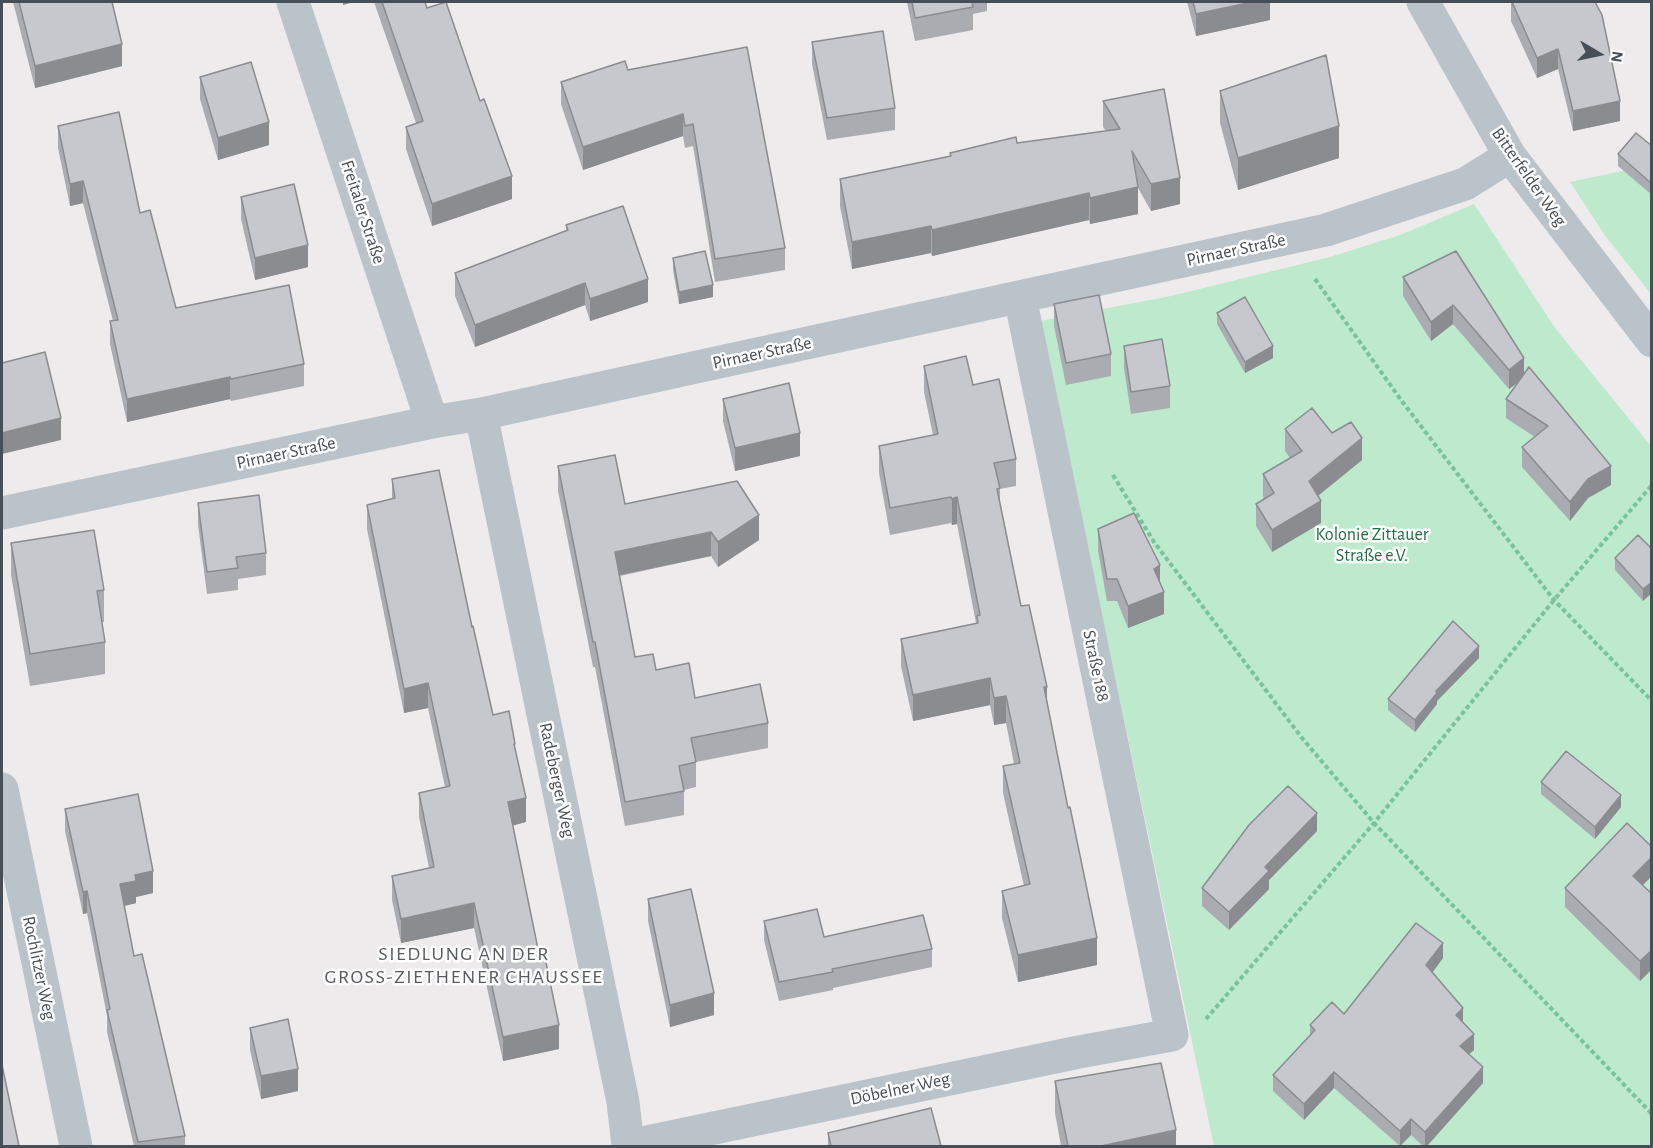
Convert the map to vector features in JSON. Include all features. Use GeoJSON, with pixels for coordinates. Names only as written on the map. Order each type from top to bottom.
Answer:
{"type":"FeatureCollection","features":[{"type":"Feature","properties":{"kind":"street","name":"Freitaler Straße"},"geometry":{"type":"LineString","coordinates":[[293,2],[432,422]]}},
{"type":"Feature","properties":{"kind":"street","name":"Bitterfelder Weg"},"geometry":{"type":"LineString","coordinates":[[1424,2],[1510,156],[1652,341]]}},
{"type":"Feature","properties":{"kind":"street","name":"Pirnaer Straße"},"geometry":{"type":"LineString","coordinates":[[2,513],[432,422],[481,414],[1326,230],[1465,184],[1510,156]]}},
{"type":"Feature","properties":{"kind":"street","name":"Straße 188"},"geometry":{"type":"LineString","coordinates":[[1020,297],[1172,1035]]}},
{"type":"Feature","properties":{"kind":"street","name":"Radeberger Weg"},"geometry":{"type":"LineString","coordinates":[[481,414],[621,1090],[628,1146]]}},
{"type":"Feature","properties":{"kind":"street","name":"Rochlitzer Weg"},"geometry":{"type":"LineString","coordinates":[[2,789],[76,1146]]}},
{"type":"Feature","properties":{"kind":"street","name":"Döbelner Weg"},"geometry":{"type":"LineString","coordinates":[[628,1146],[1068,1054],[1172,1035]]}},
{"type":"Feature","properties":{"kind":"path"},"geometry":{"type":"LineString","coordinates":[[1315,279],[1401,400],[1554,600],[1652,701]]}},
{"type":"Feature","properties":{"kind":"path"},"geometry":{"type":"LineString","coordinates":[[1113,475],[1154,542],[1302,738],[1374,823],[1652,1114]]}},
{"type":"Feature","properties":{"kind":"path"},"geometry":{"type":"LineString","coordinates":[[1172,1035],[1205,1021],[1374,823],[1554,600],[1652,485]]}},
{"type":"Feature","properties":{"kind":"green space"},"geometry":{"type":"Polygon","coordinates":[[[1651,165],[1651,294],[1604,234],[1570,182],[1651,165]]]}},
{"type":"Feature","properties":{"kind":"green space","name":"Kolonie Zittauer Straße e.V."},"geometry":{"type":"Polygon","coordinates":[[[1474,204],[1555,328],[1651,446],[1651,1146],[1214,1146],[1040,321],[1171,296],[1330,257],[1400,235],[1474,204]]]}},
{"type":"Feature","properties":{"kind":"building"},"geometry":{"type":"Polygon","coordinates":[[[19,2],[112,2],[122,44],[35,66],[19,2]]]}},
{"type":"Feature","properties":{"kind":"building"},"geometry":{"type":"Polygon","coordinates":[[[382,2],[425,2],[427,8],[446,2],[480,101],[484,99],[512,176],[432,204],[406,127],[423,121],[382,2]]]}},
{"type":"Feature","properties":{"kind":"building"},"geometry":{"type":"Polygon","coordinates":[[[912,2],[972,2],[973,7],[915,18],[912,2]]]}},
{"type":"Feature","properties":{"kind":"building"},"geometry":{"type":"Polygon","coordinates":[[[1193,2],[1252,2],[1196,14],[1193,2]]]}},
{"type":"Feature","properties":{"kind":"building"},"geometry":{"type":"Polygon","coordinates":[[[1512,2],[1595,2],[1602,15],[1620,101],[1573,111],[1558,49],[1537,58],[1512,2]]]}},
{"type":"Feature","properties":{"kind":"building"},"geometry":{"type":"Polygon","coordinates":[[[883,31],[895,108],[827,118],[812,42],[883,31]]]}},
{"type":"Feature","properties":{"kind":"building"},"geometry":{"type":"Polygon","coordinates":[[[747,47],[785,248],[715,259],[693,124],[685,126],[683,114],[583,147],[561,82],[625,61],[628,70],[747,47]]]}},
{"type":"Feature","properties":{"kind":"building"},"geometry":{"type":"Polygon","coordinates":[[[1326,55],[1339,126],[1238,158],[1220,91],[1326,55]]]}},
{"type":"Feature","properties":{"kind":"building"},"geometry":{"type":"Polygon","coordinates":[[[251,62],[269,122],[218,138],[200,77],[251,62]]]}},
{"type":"Feature","properties":{"kind":"building"},"geometry":{"type":"Polygon","coordinates":[[[1164,89],[1180,178],[1151,184],[1132,151],[1138,187],[1090,198],[1089,193],[932,230],[931,226],[852,242],[840,179],[951,156],[950,153],[1016,137],[1017,143],[1120,129],[1103,101],[1164,89]]]}},
{"type":"Feature","properties":{"kind":"building"},"geometry":{"type":"Polygon","coordinates":[[[119,112],[140,213],[150,210],[176,308],[289,285],[304,364],[127,399],[110,321],[118,320],[83,181],[70,184],[58,126],[119,112]]]}},
{"type":"Feature","properties":{"kind":"building"},"geometry":{"type":"Polygon","coordinates":[[[1636,133],[1652,146],[1652,184],[1618,154],[1636,133]]]}},
{"type":"Feature","properties":{"kind":"building"},"geometry":{"type":"Polygon","coordinates":[[[294,184],[308,245],[255,258],[241,197],[294,184]]]}},
{"type":"Feature","properties":{"kind":"building"},"geometry":{"type":"Polygon","coordinates":[[[623,206],[648,279],[590,299],[585,283],[475,325],[455,273],[568,230],[566,225],[623,206]]]}},
{"type":"Feature","properties":{"kind":"building"},"geometry":{"type":"Polygon","coordinates":[[[705,251],[713,285],[679,292],[673,258],[705,251]]]}},
{"type":"Feature","properties":{"kind":"building"},"geometry":{"type":"Polygon","coordinates":[[[1456,251],[1524,358],[1509,370],[1453,305],[1431,322],[1403,277],[1456,251]]]}},
{"type":"Feature","properties":{"kind":"building"},"geometry":{"type":"Polygon","coordinates":[[[1099,295],[1111,354],[1066,363],[1054,304],[1099,295]]]}},
{"type":"Feature","properties":{"kind":"building"},"geometry":{"type":"Polygon","coordinates":[[[1245,297],[1273,346],[1245,362],[1217,313],[1245,297]]]}},
{"type":"Feature","properties":{"kind":"building"},"geometry":{"type":"Polygon","coordinates":[[[1162,339],[1170,386],[1131,392],[1124,346],[1162,339]]]}},
{"type":"Feature","properties":{"kind":"building"},"geometry":{"type":"Polygon","coordinates":[[[45,352],[61,418],[2,433],[2,363],[45,352]]]}},
{"type":"Feature","properties":{"kind":"building"},"geometry":{"type":"Polygon","coordinates":[[[966,356],[973,385],[999,379],[1016,459],[994,463],[1000,488],[997,489],[1021,606],[1029,605],[1047,687],[1044,687],[1068,808],[1070,807],[1097,938],[1018,955],[1002,891],[1030,884],[1003,766],[1020,763],[1006,696],[994,698],[990,678],[913,695],[901,639],[978,623],[977,616],[980,615],[957,497],[890,508],[879,446],[938,434],[924,366],[966,356]]]}},
{"type":"Feature","properties":{"kind":"building"},"geometry":{"type":"Polygon","coordinates":[[[1529,367],[1611,466],[1588,479],[1570,502],[1522,447],[1548,426],[1506,399],[1529,367]]]}},
{"type":"Feature","properties":{"kind":"building"},"geometry":{"type":"Polygon","coordinates":[[[789,383],[800,433],[735,448],[723,399],[789,383]]]}},
{"type":"Feature","properties":{"kind":"building"},"geometry":{"type":"Polygon","coordinates":[[[1312,408],[1332,433],[1351,422],[1362,438],[1309,481],[1321,501],[1272,530],[1256,504],[1274,493],[1263,474],[1302,451],[1285,429],[1312,408]]]}},
{"type":"Feature","properties":{"kind":"building"},"geometry":{"type":"Polygon","coordinates":[[[615,455],[625,504],[737,481],[759,515],[718,542],[711,532],[615,552],[635,657],[653,654],[656,670],[689,663],[695,698],[760,684],[768,723],[691,738],[696,762],[679,766],[684,791],[625,802],[595,642],[593,642],[558,466],[615,455]]]}},
{"type":"Feature","properties":{"kind":"building"},"geometry":{"type":"Polygon","coordinates":[[[439,470],[493,715],[509,711],[526,798],[508,802],[538,949],[543,948],[559,1025],[503,1037],[474,903],[401,919],[392,876],[434,867],[419,793],[450,786],[428,683],[404,689],[367,505],[395,498],[392,479],[439,470]]]}},
{"type":"Feature","properties":{"kind":"building"},"geometry":{"type":"Polygon","coordinates":[[[259,495],[266,553],[236,557],[238,568],[207,572],[198,503],[259,495]]]}},
{"type":"Feature","properties":{"kind":"building"},"geometry":{"type":"Polygon","coordinates":[[[1134,513],[1160,565],[1154,569],[1164,592],[1128,606],[1117,579],[1107,579],[1098,529],[1134,513]]]}},
{"type":"Feature","properties":{"kind":"building"},"geometry":{"type":"Polygon","coordinates":[[[94,530],[104,590],[97,591],[105,642],[30,654],[11,543],[94,530]]]}},
{"type":"Feature","properties":{"kind":"building"},"geometry":{"type":"Polygon","coordinates":[[[1638,535],[1652,549],[1652,582],[1643,589],[1615,558],[1638,535]]]}},
{"type":"Feature","properties":{"kind":"building"},"geometry":{"type":"Polygon","coordinates":[[[1453,621],[1479,646],[1436,691],[1437,693],[1415,720],[1388,699],[1453,621]]]}},
{"type":"Feature","properties":{"kind":"building"},"geometry":{"type":"Polygon","coordinates":[[[1566,751],[1621,795],[1595,827],[1541,782],[1566,751]]]}},
{"type":"Feature","properties":{"kind":"building"},"geometry":{"type":"Polygon","coordinates":[[[1288,786],[1317,813],[1265,867],[1269,871],[1229,912],[1202,888],[1249,825],[1288,786]]]}},
{"type":"Feature","properties":{"kind":"building"},"geometry":{"type":"Polygon","coordinates":[[[138,794],[153,871],[135,875],[136,881],[120,884],[134,956],[142,954],[185,1136],[138,1142],[107,1010],[110,1009],[87,891],[83,892],[65,809],[138,794]]]}},
{"type":"Feature","properties":{"kind":"building"},"geometry":{"type":"Polygon","coordinates":[[[1627,823],[1652,847],[1652,857],[1633,876],[1652,894],[1652,950],[1640,961],[1565,888],[1627,823]]]}},
{"type":"Feature","properties":{"kind":"building"},"geometry":{"type":"Polygon","coordinates":[[[691,889],[714,993],[670,1005],[648,899],[691,889]]]}},
{"type":"Feature","properties":{"kind":"building"},"geometry":{"type":"Polygon","coordinates":[[[817,909],[824,937],[923,915],[932,949],[779,982],[764,921],[817,909]]]}},
{"type":"Feature","properties":{"kind":"building"},"geometry":{"type":"Polygon","coordinates":[[[1416,923],[1443,943],[1426,965],[1463,1008],[1456,1015],[1474,1034],[1460,1046],[1483,1067],[1425,1132],[1411,1119],[1400,1131],[1334,1072],[1304,1104],[1273,1075],[1315,1030],[1310,1025],[1332,1002],[1344,1014],[1416,923]]]}},
{"type":"Feature","properties":{"kind":"building"},"geometry":{"type":"Polygon","coordinates":[[[288,1019],[298,1069],[261,1076],[250,1028],[288,1019]]]}},
{"type":"Feature","properties":{"kind":"building"},"geometry":{"type":"Polygon","coordinates":[[[1161,1063],[1176,1130],[1101,1146],[1068,1146],[1055,1081],[1161,1063]]]}},
{"type":"Feature","properties":{"kind":"building"},"geometry":{"type":"Polygon","coordinates":[[[2,1065],[19,1146],[2,1146],[2,1065]]]}},
{"type":"Feature","properties":{"kind":"building"},"geometry":{"type":"Polygon","coordinates":[[[931,1108],[941,1146],[831,1146],[828,1133],[931,1108]]]}},
{"type":"Feature","properties":{"kind":"district","name":"SIEDLUNG AN DER GROSS-ZIETHENER CHAUSSEE"},"geometry":{"type":"Point","coordinates":[464,966]}}]}
